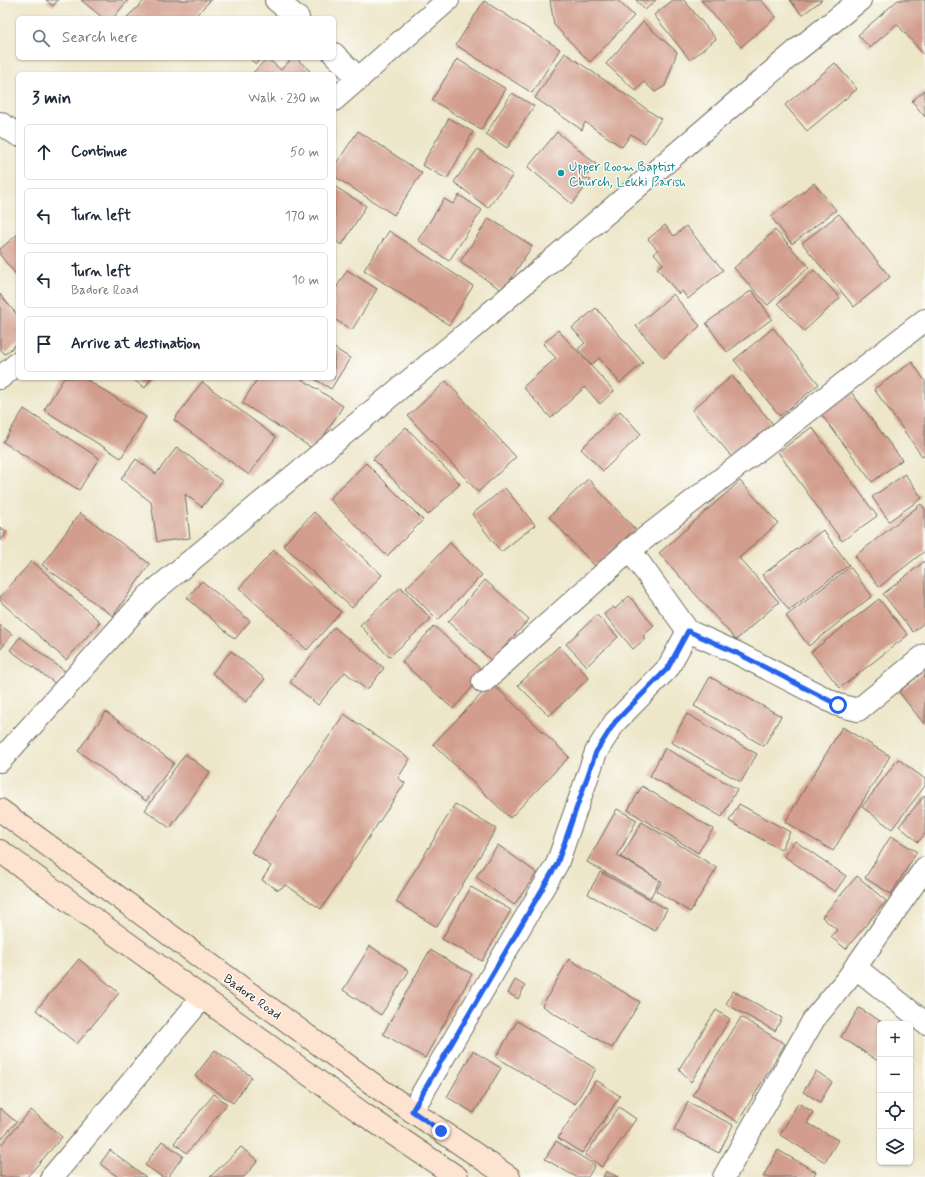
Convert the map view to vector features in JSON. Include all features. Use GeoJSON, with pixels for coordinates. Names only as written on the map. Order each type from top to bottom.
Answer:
{"type":"FeatureCollection","features":[{"type":"Feature","properties":{"kind":"main road","name":"Badore Road"},"geometry":{"type":"LineString","coordinates":[[0,810],[381,1090],[509,1177]]}},
{"type":"Feature","properties":{"kind":"main road"},"geometry":{"type":"LineString","coordinates":[[0,851],[362,1113],[457,1177]]}},
{"type":"Feature","properties":{"kind":"street"},"geometry":{"type":"LineString","coordinates":[[276,0],[296,16]]}},
{"type":"Feature","properties":{"kind":"street"},"geometry":{"type":"LineString","coordinates":[[336,98],[448,0]]}},
{"type":"Feature","properties":{"kind":"street"},"geometry":{"type":"LineString","coordinates":[[0,761],[148,596],[462,337],[743,96],[860,0]]}},
{"type":"Feature","properties":{"kind":"street"},"geometry":{"type":"LineString","coordinates":[[336,56],[359,79]]}},
{"type":"Feature","properties":{"kind":"street"},"geometry":{"type":"LineString","coordinates":[[0,123],[16,134]]}},
{"type":"Feature","properties":{"kind":"street"},"geometry":{"type":"LineString","coordinates":[[483,682],[630,550],[925,320]]}},
{"type":"Feature","properties":{"kind":"street"},"geometry":{"type":"LineString","coordinates":[[0,378],[16,365]]}},
{"type":"Feature","properties":{"kind":"street"},"geometry":{"type":"LineString","coordinates":[[630,550],[688,631],[737,653],[838,705],[858,710],[925,655]]}},
{"type":"Feature","properties":{"kind":"street"},"geometry":{"type":"LineString","coordinates":[[412,1111],[557,864],[596,752],[615,722],[668,668],[688,631]]}},
{"type":"Feature","properties":{"kind":"street"},"geometry":{"type":"LineString","coordinates":[[724,1177],[814,1020],[855,967],[925,868]]}},
{"type":"Feature","properties":{"kind":"street"},"geometry":{"type":"LineString","coordinates":[[855,967],[925,1023]]}},
{"type":"Feature","properties":{"kind":"street"},"geometry":{"type":"LineString","coordinates":[[52,1177],[202,998]]}},
{"type":"Feature","properties":{"kind":"building"},"geometry":{"type":"Polygon","coordinates":[[[46,0],[58,0],[53,6],[46,0]]]}},
{"type":"Feature","properties":{"kind":"building"},"geometry":{"type":"Polygon","coordinates":[[[81,0],[128,0],[115,16],[101,16],[81,0]]]}},
{"type":"Feature","properties":{"kind":"building"},"geometry":{"type":"Polygon","coordinates":[[[145,0],[211,0],[195,16],[128,16],[145,0]]]}},
{"type":"Feature","properties":{"kind":"building"},"geometry":{"type":"Polygon","coordinates":[[[550,0],[617,0],[634,16],[590,62],[554,25],[550,0]]]}},
{"type":"Feature","properties":{"kind":"building"},"geometry":{"type":"Polygon","coordinates":[[[636,0],[656,0],[645,10],[636,0]]]}},
{"type":"Feature","properties":{"kind":"building"},"geometry":{"type":"Polygon","coordinates":[[[673,0],[684,0],[716,39],[690,60],[654,15],[673,0]]]}},
{"type":"Feature","properties":{"kind":"building"},"geometry":{"type":"Polygon","coordinates":[[[701,0],[761,0],[776,17],[741,47],[701,0]]]}},
{"type":"Feature","properties":{"kind":"building"},"geometry":{"type":"Polygon","coordinates":[[[790,0],[822,0],[802,15],[790,0]]]}},
{"type":"Feature","properties":{"kind":"building"},"geometry":{"type":"Polygon","coordinates":[[[898,0],[925,0],[925,56],[897,24],[870,48],[858,35],[898,0]]]}},
{"type":"Feature","properties":{"kind":"building"},"geometry":{"type":"Polygon","coordinates":[[[484,1],[560,49],[532,93],[456,45],[484,1]]]}},
{"type":"Feature","properties":{"kind":"building"},"geometry":{"type":"Polygon","coordinates":[[[643,22],[677,52],[665,86],[655,92],[644,82],[636,91],[606,64],[643,22]]]}},
{"type":"Feature","properties":{"kind":"building"},"geometry":{"type":"Polygon","coordinates":[[[565,53],[661,119],[645,143],[631,134],[622,147],[585,122],[582,130],[535,98],[565,53]]]}},
{"type":"Feature","properties":{"kind":"building"},"geometry":{"type":"Polygon","coordinates":[[[457,59],[506,89],[481,130],[432,100],[457,59]]]}},
{"type":"Feature","properties":{"kind":"building"},"geometry":{"type":"Polygon","coordinates":[[[251,60],[259,60],[256,64],[251,60]]]}},
{"type":"Feature","properties":{"kind":"building"},"geometry":{"type":"Polygon","coordinates":[[[265,60],[269,60],[281,70],[290,60],[298,60],[310,71],[309,72],[254,72],[265,60]]]}},
{"type":"Feature","properties":{"kind":"building"},"geometry":{"type":"Polygon","coordinates":[[[835,63],[857,89],[807,131],[785,105],[835,63]]]}},
{"type":"Feature","properties":{"kind":"building"},"geometry":{"type":"Polygon","coordinates":[[[925,90],[925,117],[912,101],[925,90]]]}},
{"type":"Feature","properties":{"kind":"building"},"geometry":{"type":"Polygon","coordinates":[[[512,93],[534,106],[507,148],[486,134],[512,93]]]}},
{"type":"Feature","properties":{"kind":"building"},"geometry":{"type":"Polygon","coordinates":[[[449,118],[473,132],[447,179],[422,165],[449,118]]]}},
{"type":"Feature","properties":{"kind":"building"},"geometry":{"type":"Polygon","coordinates":[[[358,131],[422,173],[394,215],[336,177],[336,164],[358,131]]]}},
{"type":"Feature","properties":{"kind":"building","name":"Upper Room Baptist Church, Lekki Parish"},"geometry":{"type":"Polygon","coordinates":[[[557,132],[596,164],[584,178],[591,180],[572,204],[528,167],[557,132]]]}},
{"type":"Feature","properties":{"kind":"building"},"geometry":{"type":"Polygon","coordinates":[[[478,149],[513,175],[488,208],[454,182],[478,149]]]}},
{"type":"Feature","properties":{"kind":"building"},"geometry":{"type":"Polygon","coordinates":[[[814,183],[836,210],[792,244],[771,217],[814,183]]]}},
{"type":"Feature","properties":{"kind":"building"},"geometry":{"type":"Polygon","coordinates":[[[336,187],[366,206],[342,245],[336,241],[336,187]]]}},
{"type":"Feature","properties":{"kind":"building"},"geometry":{"type":"Polygon","coordinates":[[[459,195],[482,210],[449,261],[418,240],[444,199],[453,204],[459,195]]]}},
{"type":"Feature","properties":{"kind":"building"},"geometry":{"type":"Polygon","coordinates":[[[839,214],[890,277],[854,307],[802,243],[839,214]]]}},
{"type":"Feature","properties":{"kind":"building"},"geometry":{"type":"Polygon","coordinates":[[[489,218],[532,246],[503,291],[460,262],[489,218]]]}},
{"type":"Feature","properties":{"kind":"building"},"geometry":{"type":"Polygon","coordinates":[[[665,225],[674,236],[686,226],[723,270],[688,299],[682,291],[679,294],[657,268],[663,264],[654,253],[658,250],[648,239],[665,225]]]}},
{"type":"Feature","properties":{"kind":"building"},"geometry":{"type":"Polygon","coordinates":[[[775,230],[809,267],[768,305],[734,268],[775,230]]]}},
{"type":"Feature","properties":{"kind":"building"},"geometry":{"type":"Polygon","coordinates":[[[389,231],[473,286],[449,325],[364,270],[389,231]]]}},
{"type":"Feature","properties":{"kind":"building"},"geometry":{"type":"Polygon","coordinates":[[[16,236],[16,275],[0,255],[0,249],[16,236]]]}},
{"type":"Feature","properties":{"kind":"building"},"geometry":{"type":"Polygon","coordinates":[[[347,270],[377,289],[352,330],[336,320],[336,289],[347,270]]]}},
{"type":"Feature","properties":{"kind":"building"},"geometry":{"type":"Polygon","coordinates":[[[814,270],[840,298],[804,331],[778,303],[814,270]]]}},
{"type":"Feature","properties":{"kind":"building"},"geometry":{"type":"Polygon","coordinates":[[[752,290],[772,319],[727,352],[706,323],[752,290]]]}},
{"type":"Feature","properties":{"kind":"building"},"geometry":{"type":"Polygon","coordinates":[[[0,294],[16,314],[16,345],[5,354],[0,349],[0,294]]]}},
{"type":"Feature","properties":{"kind":"building"},"geometry":{"type":"Polygon","coordinates":[[[673,294],[700,326],[664,358],[636,326],[673,294]]]}},
{"type":"Feature","properties":{"kind":"building"},"geometry":{"type":"Polygon","coordinates":[[[596,308],[643,363],[620,383],[599,358],[591,365],[578,349],[585,343],[572,328],[596,308]]]}},
{"type":"Feature","properties":{"kind":"building"},"geometry":{"type":"Polygon","coordinates":[[[773,328],[819,384],[780,416],[734,360],[773,328]]]}},
{"type":"Feature","properties":{"kind":"building"},"geometry":{"type":"Polygon","coordinates":[[[558,330],[614,391],[600,404],[585,387],[551,418],[523,387],[556,358],[543,344],[558,330]]]}},
{"type":"Feature","properties":{"kind":"building"},"geometry":{"type":"Polygon","coordinates":[[[336,349],[350,358],[331,389],[316,380],[336,380],[336,349]]]}},
{"type":"Feature","properties":{"kind":"building"},"geometry":{"type":"Polygon","coordinates":[[[912,362],[925,381],[925,454],[922,456],[874,389],[912,362]]]}},
{"type":"Feature","properties":{"kind":"building"},"geometry":{"type":"Polygon","coordinates":[[[732,376],[773,424],[733,458],[692,410],[732,376]]]}},
{"type":"Feature","properties":{"kind":"building"},"geometry":{"type":"Polygon","coordinates":[[[63,380],[87,380],[146,417],[121,458],[44,410],[63,380]]]}},
{"type":"Feature","properties":{"kind":"building"},"geometry":{"type":"Polygon","coordinates":[[[134,380],[150,380],[145,388],[134,380]]]}},
{"type":"Feature","properties":{"kind":"building"},"geometry":{"type":"Polygon","coordinates":[[[257,380],[303,380],[343,406],[315,450],[242,403],[257,380]]]}},
{"type":"Feature","properties":{"kind":"building"},"geometry":{"type":"Polygon","coordinates":[[[446,381],[516,457],[478,492],[408,416],[446,381]]]}},
{"type":"Feature","properties":{"kind":"building"},"geometry":{"type":"Polygon","coordinates":[[[202,382],[276,437],[249,475],[174,420],[202,382]]]}},
{"type":"Feature","properties":{"kind":"building"},"geometry":{"type":"Polygon","coordinates":[[[851,392],[902,460],[872,482],[821,414],[851,392]]]}},
{"type":"Feature","properties":{"kind":"building"},"geometry":{"type":"Polygon","coordinates":[[[24,409],[99,458],[79,490],[3,442],[24,409]]]}},
{"type":"Feature","properties":{"kind":"building"},"geometry":{"type":"Polygon","coordinates":[[[620,411],[641,434],[603,471],[581,449],[620,411]]]}},
{"type":"Feature","properties":{"kind":"building"},"geometry":{"type":"Polygon","coordinates":[[[406,427],[460,484],[428,515],[373,459],[406,427]]]}},
{"type":"Feature","properties":{"kind":"building"},"geometry":{"type":"Polygon","coordinates":[[[812,427],[877,516],[842,541],[778,452],[812,427]]]}},
{"type":"Feature","properties":{"kind":"building"},"geometry":{"type":"Polygon","coordinates":[[[177,447],[222,481],[202,507],[185,494],[190,538],[157,542],[151,502],[121,479],[136,459],[156,474],[177,447]]]}},
{"type":"Feature","properties":{"kind":"building"},"geometry":{"type":"Polygon","coordinates":[[[366,463],[423,520],[387,556],[329,499],[366,463]]]}},
{"type":"Feature","properties":{"kind":"building"},"geometry":{"type":"Polygon","coordinates":[[[905,474],[922,498],[889,521],[872,497],[905,474]]]}},
{"type":"Feature","properties":{"kind":"building"},"geometry":{"type":"Polygon","coordinates":[[[588,479],[635,529],[595,566],[549,517],[588,479]]]}},
{"type":"Feature","properties":{"kind":"building"},"geometry":{"type":"Polygon","coordinates":[[[740,481],[778,523],[739,558],[779,602],[736,640],[659,553],[740,481]]]}},
{"type":"Feature","properties":{"kind":"building"},"geometry":{"type":"Polygon","coordinates":[[[505,488],[535,525],[501,552],[472,514],[505,488]]]}},
{"type":"Feature","properties":{"kind":"building"},"geometry":{"type":"Polygon","coordinates":[[[921,504],[925,509],[925,551],[879,587],[855,556],[921,504]]]}},
{"type":"Feature","properties":{"kind":"building"},"geometry":{"type":"Polygon","coordinates":[[[314,512],[382,575],[352,608],[283,545],[314,512]]]}},
{"type":"Feature","properties":{"kind":"building"},"geometry":{"type":"Polygon","coordinates":[[[80,513],[150,564],[113,616],[42,565],[80,513]]]}},
{"type":"Feature","properties":{"kind":"building"},"geometry":{"type":"Polygon","coordinates":[[[0,527],[7,532],[0,542],[0,527]]]}},
{"type":"Feature","properties":{"kind":"building"},"geometry":{"type":"Polygon","coordinates":[[[823,530],[849,565],[789,610],[762,575],[823,530]]]}},
{"type":"Feature","properties":{"kind":"building"},"geometry":{"type":"Polygon","coordinates":[[[450,543],[482,575],[438,620],[406,588],[450,543]]]}},
{"type":"Feature","properties":{"kind":"building"},"geometry":{"type":"Polygon","coordinates":[[[274,550],[341,612],[307,650],[239,588],[274,550]]]}},
{"type":"Feature","properties":{"kind":"building"},"geometry":{"type":"Polygon","coordinates":[[[32,561],[100,622],[66,660],[0,601],[0,597],[32,561]]]}},
{"type":"Feature","properties":{"kind":"building"},"geometry":{"type":"Polygon","coordinates":[[[925,561],[925,622],[913,632],[883,594],[925,561]]]}},
{"type":"Feature","properties":{"kind":"building"},"geometry":{"type":"Polygon","coordinates":[[[850,567],[872,596],[809,646],[786,616],[850,567]]]}},
{"type":"Feature","properties":{"kind":"building"},"geometry":{"type":"Polygon","coordinates":[[[485,580],[529,619],[492,661],[448,622],[485,580]]]}},
{"type":"Feature","properties":{"kind":"building"},"geometry":{"type":"Polygon","coordinates":[[[202,581],[250,621],[235,639],[187,598],[202,581]]]}},
{"type":"Feature","properties":{"kind":"building"},"geometry":{"type":"Polygon","coordinates":[[[401,587],[431,619],[389,657],[360,625],[401,587]]]}},
{"type":"Feature","properties":{"kind":"building"},"geometry":{"type":"Polygon","coordinates":[[[629,596],[654,626],[643,636],[645,639],[633,649],[604,614],[613,607],[615,609],[629,596]]]}},
{"type":"Feature","properties":{"kind":"building"},"geometry":{"type":"Polygon","coordinates":[[[879,599],[908,635],[840,688],[811,652],[879,599]]]}},
{"type":"Feature","properties":{"kind":"building"},"geometry":{"type":"Polygon","coordinates":[[[597,615],[618,637],[587,666],[566,644],[597,615]]]}},
{"type":"Feature","properties":{"kind":"building"},"geometry":{"type":"Polygon","coordinates":[[[0,625],[12,634],[0,650],[0,625]]]}},
{"type":"Feature","properties":{"kind":"building"},"geometry":{"type":"Polygon","coordinates":[[[434,626],[485,673],[453,709],[402,662],[434,626]]]}},
{"type":"Feature","properties":{"kind":"building"},"geometry":{"type":"Polygon","coordinates":[[[334,627],[384,668],[367,690],[345,672],[318,705],[290,682],[334,627]]]}},
{"type":"Feature","properties":{"kind":"building"},"geometry":{"type":"Polygon","coordinates":[[[20,637],[66,672],[56,684],[10,650],[20,637]]]}},
{"type":"Feature","properties":{"kind":"building"},"geometry":{"type":"Polygon","coordinates":[[[559,646],[589,678],[549,716],[518,685],[559,646]]]}},
{"type":"Feature","properties":{"kind":"building"},"geometry":{"type":"Polygon","coordinates":[[[231,651],[265,679],[246,702],[212,673],[231,651]]]}},
{"type":"Feature","properties":{"kind":"building"},"geometry":{"type":"Polygon","coordinates":[[[925,670],[925,723],[924,724],[899,692],[925,670]]]}},
{"type":"Feature","properties":{"kind":"building"},"geometry":{"type":"Polygon","coordinates":[[[710,677],[781,716],[764,746],[694,706],[710,677]]]}},
{"type":"Feature","properties":{"kind":"building"},"geometry":{"type":"Polygon","coordinates":[[[492,683],[569,757],[510,818],[433,744],[492,683]]]}},
{"type":"Feature","properties":{"kind":"building"},"geometry":{"type":"Polygon","coordinates":[[[106,712],[174,763],[146,801],[78,751],[106,712]]]}},
{"type":"Feature","properties":{"kind":"building"},"geometry":{"type":"Polygon","coordinates":[[[344,714],[410,759],[398,778],[405,783],[321,909],[286,885],[278,890],[262,880],[271,866],[251,852],[344,714]]]}},
{"type":"Feature","properties":{"kind":"building"},"geometry":{"type":"Polygon","coordinates":[[[687,714],[757,754],[741,782],[671,742],[687,714]]]}},
{"type":"Feature","properties":{"kind":"building"},"geometry":{"type":"Polygon","coordinates":[[[842,727],[890,756],[833,851],[785,822],[842,727]]]}},
{"type":"Feature","properties":{"kind":"building"},"geometry":{"type":"Polygon","coordinates":[[[665,748],[737,789],[722,817],[650,776],[665,748]]]}},
{"type":"Feature","properties":{"kind":"building"},"geometry":{"type":"Polygon","coordinates":[[[185,754],[210,772],[170,828],[145,810],[185,754]]]}},
{"type":"Feature","properties":{"kind":"building"},"geometry":{"type":"Polygon","coordinates":[[[898,759],[925,779],[925,786],[892,829],[862,807],[898,759]]]}},
{"type":"Feature","properties":{"kind":"building"},"geometry":{"type":"Polygon","coordinates":[[[642,786],[713,829],[698,853],[628,810],[642,786]]]}},
{"type":"Feature","properties":{"kind":"building"},"geometry":{"type":"Polygon","coordinates":[[[925,795],[925,834],[918,842],[899,826],[925,795]]]}},
{"type":"Feature","properties":{"kind":"building"},"geometry":{"type":"Polygon","coordinates":[[[455,804],[496,829],[437,927],[396,902],[455,804]]]}},
{"type":"Feature","properties":{"kind":"building"},"geometry":{"type":"Polygon","coordinates":[[[739,804],[790,832],[781,850],[729,821],[739,804]]]}},
{"type":"Feature","properties":{"kind":"building"},"geometry":{"type":"Polygon","coordinates":[[[617,809],[637,820],[617,856],[658,879],[621,857],[642,822],[717,868],[690,912],[656,891],[662,881],[660,880],[650,898],[587,862],[617,809]]]}},
{"type":"Feature","properties":{"kind":"building"},"geometry":{"type":"Polygon","coordinates":[[[891,836],[917,852],[891,894],[865,878],[891,836]]]}},
{"type":"Feature","properties":{"kind":"building"},"geometry":{"type":"Polygon","coordinates":[[[795,841],[846,876],[835,892],[784,856],[795,841]]]}},
{"type":"Feature","properties":{"kind":"building"},"geometry":{"type":"Polygon","coordinates":[[[498,845],[537,873],[514,905],[476,877],[498,845]]]}},
{"type":"Feature","properties":{"kind":"building"},"geometry":{"type":"Polygon","coordinates":[[[600,872],[667,909],[655,931],[588,894],[600,872]]]}},
{"type":"Feature","properties":{"kind":"building"},"geometry":{"type":"Polygon","coordinates":[[[857,876],[886,901],[846,949],[831,937],[837,930],[822,917],[857,876]]]}},
{"type":"Feature","properties":{"kind":"building"},"geometry":{"type":"Polygon","coordinates":[[[471,887],[511,910],[482,961],[442,939],[471,887]]]}},
{"type":"Feature","properties":{"kind":"building"},"geometry":{"type":"Polygon","coordinates":[[[370,946],[409,971],[381,1015],[343,990],[370,946]]]}},
{"type":"Feature","properties":{"kind":"building"},"geometry":{"type":"Polygon","coordinates":[[[430,950],[472,974],[425,1058],[383,1034],[430,950]]]}},
{"type":"Feature","properties":{"kind":"building"},"geometry":{"type":"Polygon","coordinates":[[[79,959],[119,993],[77,1044],[36,1010],[79,959]]]}},
{"type":"Feature","properties":{"kind":"building"},"geometry":{"type":"Polygon","coordinates":[[[569,959],[640,1002],[612,1048],[542,1006],[569,959]]]}},
{"type":"Feature","properties":{"kind":"building"},"geometry":{"type":"Polygon","coordinates":[[[515,980],[525,986],[518,999],[508,993],[515,980]]]}},
{"type":"Feature","properties":{"kind":"building"},"geometry":{"type":"Polygon","coordinates":[[[733,991],[782,1018],[775,1031],[726,1004],[733,991]]]}},
{"type":"Feature","properties":{"kind":"building"},"geometry":{"type":"Polygon","coordinates":[[[859,1008],[880,1021],[877,1021],[877,1060],[841,1037],[859,1008]]]}},
{"type":"Feature","properties":{"kind":"building"},"geometry":{"type":"Polygon","coordinates":[[[716,1010],[730,1019],[691,1082],[679,1069],[716,1010]]]}},
{"type":"Feature","properties":{"kind":"building"},"geometry":{"type":"Polygon","coordinates":[[[741,1017],[785,1044],[738,1122],[693,1095],[741,1017]]]}},
{"type":"Feature","properties":{"kind":"building"},"geometry":{"type":"Polygon","coordinates":[[[517,1021],[596,1069],[575,1104],[496,1057],[517,1021]]]}},
{"type":"Feature","properties":{"kind":"building"},"geometry":{"type":"Polygon","coordinates":[[[215,1050],[252,1077],[233,1103],[195,1076],[215,1050]]]}},
{"type":"Feature","properties":{"kind":"building"},"geometry":{"type":"Polygon","coordinates":[[[473,1051],[501,1068],[474,1113],[447,1097],[473,1051]]]}},
{"type":"Feature","properties":{"kind":"building"},"geometry":{"type":"Polygon","coordinates":[[[816,1071],[832,1082],[820,1102],[803,1092],[816,1071]]]}},
{"type":"Feature","properties":{"kind":"building"},"geometry":{"type":"Polygon","coordinates":[[[596,1080],[620,1096],[582,1153],[558,1138],[596,1080]]]}},
{"type":"Feature","properties":{"kind":"building"},"geometry":{"type":"Polygon","coordinates":[[[214,1094],[227,1104],[187,1153],[174,1143],[214,1094]]]}},
{"type":"Feature","properties":{"kind":"building"},"geometry":{"type":"Polygon","coordinates":[[[688,1102],[733,1125],[719,1153],[674,1130],[688,1102]]]}},
{"type":"Feature","properties":{"kind":"building"},"geometry":{"type":"Polygon","coordinates":[[[798,1103],[813,1112],[807,1123],[838,1140],[825,1162],[780,1135],[798,1103]]]}},
{"type":"Feature","properties":{"kind":"building"},"geometry":{"type":"Polygon","coordinates":[[[619,1107],[636,1119],[602,1167],[585,1155],[619,1107]]]}},
{"type":"Feature","properties":{"kind":"building"},"geometry":{"type":"Polygon","coordinates":[[[0,1108],[16,1122],[0,1140],[0,1108]]]}},
{"type":"Feature","properties":{"kind":"building"},"geometry":{"type":"Polygon","coordinates":[[[31,1110],[62,1137],[27,1177],[0,1177],[0,1146],[31,1110]]]}},
{"type":"Feature","properties":{"kind":"building"},"geometry":{"type":"Polygon","coordinates":[[[162,1141],[183,1156],[168,1177],[162,1177],[145,1165],[162,1141]]]}},
{"type":"Feature","properties":{"kind":"building"},"geometry":{"type":"Polygon","coordinates":[[[556,1141],[595,1165],[588,1177],[576,1177],[545,1159],[556,1141]]]}},
{"type":"Feature","properties":{"kind":"building"},"geometry":{"type":"Polygon","coordinates":[[[241,1147],[258,1161],[244,1177],[210,1177],[241,1147]]]}},
{"type":"Feature","properties":{"kind":"building"},"geometry":{"type":"Polygon","coordinates":[[[110,1150],[146,1177],[118,1177],[100,1164],[110,1150]]]}},
{"type":"Feature","properties":{"kind":"building"},"geometry":{"type":"Polygon","coordinates":[[[778,1150],[816,1172],[813,1177],[763,1177],[778,1150]]]}},
{"type":"Feature","properties":{"kind":"building"},"geometry":{"type":"Polygon","coordinates":[[[606,1171],[618,1177],[603,1177],[606,1171]]]}},
{"type":"Feature","properties":{"kind":"place","name":"Upper Room Baptist Church, Lekki Parish"},"geometry":{"type":"Point","coordinates":[561,173]}},
{"type":"Feature","properties":{"kind":"route"},"geometry":{"type":"LineString","coordinates":[[441,1131],[412,1111],[557,864],[596,752],[615,722],[668,668],[688,631],[737,653],[838,705]]}}]}
